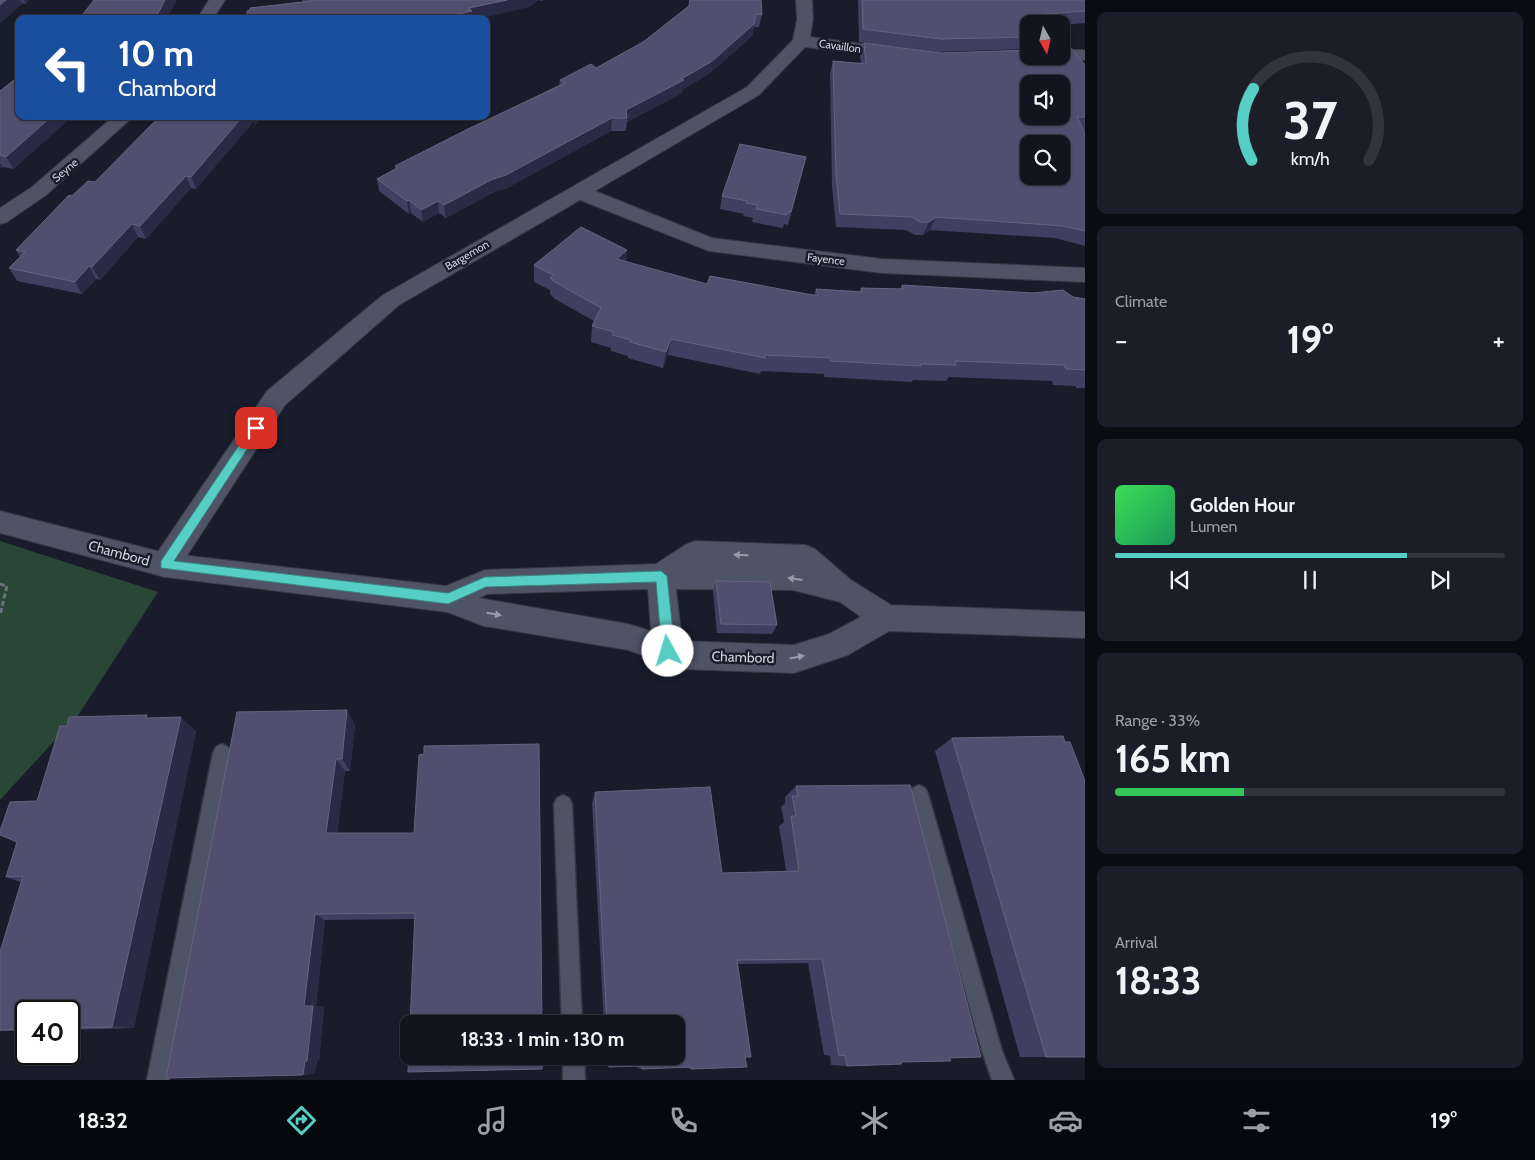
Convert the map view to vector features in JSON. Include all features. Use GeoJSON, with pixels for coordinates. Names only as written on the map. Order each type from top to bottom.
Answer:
{"type":"FeatureCollection","features":[{"type":"Feature","properties":{"kind":"street"},"geometry":{"type":"LineString","coordinates":[[208,15],[218,0]]}},
{"type":"Feature","properties":{"kind":"street"},"geometry":{"type":"LineString","coordinates":[[800,41],[805,19],[804,0]]}},
{"type":"Feature","properties":{"kind":"street","name":"Cavaillon"},"geometry":{"type":"LineString","coordinates":[[800,41],[917,56]]}},
{"type":"Feature","properties":{"kind":"street","name":"Bargemon"},"geometry":{"type":"LineString","coordinates":[[165,565],[276,398],[391,300],[753,91],[800,41]]}},
{"type":"Feature","properties":{"kind":"street"},"geometry":{"type":"LineString","coordinates":[[1070,55],[1085,54]]}},
{"type":"Feature","properties":{"kind":"street","name":"Seyne"},"geometry":{"type":"LineString","coordinates":[[0,217],[39,191],[98,142],[121,120]]}},
{"type":"Feature","properties":{"kind":"street","name":"Fayence"},"geometry":{"type":"LineString","coordinates":[[577,191],[710,244],[882,266],[1085,275]]}},
{"type":"Feature","properties":{"kind":"street","name":"Chambord"},"geometry":{"type":"LineString","coordinates":[[0,522],[165,565],[448,599],[484,613],[628,637],[682,655],[794,659],[837,645],[886,618]]}},
{"type":"Feature","properties":{"kind":"street"},"geometry":{"type":"LineString","coordinates":[[661,576],[668,651]]}},
{"type":"Feature","properties":{"kind":"street"},"geometry":{"type":"LineString","coordinates":[[448,599],[485,582],[661,576],[794,578],[848,591],[886,618],[1085,625]]}},
{"type":"Feature","properties":{"kind":"lane"},"geometry":{"type":"LineString","coordinates":[[158,1080],[222,753]]}},
{"type":"Feature","properties":{"kind":"lane"},"geometry":{"type":"LineString","coordinates":[[919,794],[992,1052],[1003,1080]]}},
{"type":"Feature","properties":{"kind":"lane"},"geometry":{"type":"LineString","coordinates":[[564,804],[572,1015]]}},
{"type":"Feature","properties":{"kind":"lane"},"geometry":{"type":"LineString","coordinates":[[573,1065],[574,1080]]}},
{"type":"Feature","properties":{"kind":"path"},"geometry":{"type":"LineString","coordinates":[[0,584],[7,586],[0,616]]}},
{"type":"Feature","properties":{"kind":"green space"},"geometry":{"type":"Polygon","coordinates":[[[0,541],[158,592],[79,714],[0,800],[0,541]]]}},
{"type":"Feature","properties":{"kind":"building"},"geometry":{"type":"Polygon","coordinates":[[[94,0],[165,0],[157,15],[82,15],[94,0]]]}},
{"type":"Feature","properties":{"kind":"building"},"geometry":{"type":"Polygon","coordinates":[[[507,0],[469,8],[472,11],[455,15],[247,15],[247,11],[250,8],[311,1],[507,0]]]}},
{"type":"Feature","properties":{"kind":"building"},"geometry":{"type":"Polygon","coordinates":[[[690,0],[761,0],[762,15],[756,14],[754,24],[711,62],[681,79],[684,80],[626,110],[627,118],[612,118],[506,175],[493,179],[444,205],[438,201],[421,210],[377,179],[397,168],[395,166],[565,83],[560,80],[591,64],[596,68],[643,42],[689,6],[690,0]]]}},
{"type":"Feature","properties":{"kind":"building"},"geometry":{"type":"Polygon","coordinates":[[[862,0],[1085,0],[1085,11],[1046,15],[1020,15],[1020,37],[941,39],[863,29],[862,0]]]}},
{"type":"Feature","properties":{"kind":"building"},"geometry":{"type":"Polygon","coordinates":[[[864,43],[941,53],[1020,50],[1020,65],[1070,65],[1070,49],[1072,49],[1085,65],[1085,117],[1077,117],[1085,133],[1085,231],[1063,226],[936,217],[929,222],[920,222],[912,217],[840,214],[836,174],[833,61],[866,64],[864,43]]]}},
{"type":"Feature","properties":{"kind":"building"},"geometry":{"type":"Polygon","coordinates":[[[15,79],[15,120],[48,120],[6,157],[0,155],[0,91],[15,79]]]}},
{"type":"Feature","properties":{"kind":"building"},"geometry":{"type":"Polygon","coordinates":[[[156,120],[240,120],[191,177],[186,176],[140,226],[132,224],[92,267],[89,266],[75,282],[9,268],[25,252],[16,250],[69,195],[72,196],[88,181],[95,182],[156,120]]]}},
{"type":"Feature","properties":{"kind":"building"},"geometry":{"type":"Polygon","coordinates":[[[740,144],[806,157],[791,212],[788,212],[787,215],[756,209],[757,205],[746,203],[747,201],[722,196],[740,144]]]}},
{"type":"Feature","properties":{"kind":"building"},"geometry":{"type":"Polygon","coordinates":[[[581,227],[627,250],[617,259],[707,284],[710,276],[818,296],[816,289],[862,292],[861,288],[903,289],[902,285],[1033,293],[1063,290],[1073,297],[1085,299],[1085,370],[1066,369],[1064,365],[955,361],[956,365],[920,364],[921,366],[831,361],[830,358],[765,355],[765,358],[671,339],[666,352],[630,342],[631,340],[612,335],[614,332],[592,326],[601,308],[555,282],[550,278],[553,275],[534,265],[581,227]]]}},
{"type":"Feature","properties":{"kind":"building"},"geometry":{"type":"Polygon","coordinates":[[[716,581],[770,582],[777,625],[721,624],[716,581]]]}},
{"type":"Feature","properties":{"kind":"building"},"geometry":{"type":"Polygon","coordinates":[[[347,710],[342,759],[336,759],[326,833],[414,833],[419,755],[424,754],[424,746],[539,744],[542,1015],[410,1015],[415,913],[315,914],[304,1006],[313,1006],[307,1061],[305,1061],[303,1075],[166,1078],[237,712],[347,710]]]}},
{"type":"Feature","properties":{"kind":"building"},"geometry":{"type":"Polygon","coordinates":[[[147,715],[146,718],[181,717],[112,1027],[80,1028],[80,1000],[15,1000],[15,1029],[0,1030],[0,952],[23,876],[6,877],[17,842],[0,835],[0,831],[10,802],[37,801],[60,726],[67,726],[69,717],[147,715]]]}},
{"type":"Feature","properties":{"kind":"building"},"geometry":{"type":"Polygon","coordinates":[[[1063,736],[1065,742],[1070,742],[1085,781],[1085,1057],[1046,1057],[952,738],[1063,736]]]}},
{"type":"Feature","properties":{"kind":"building"},"geometry":{"type":"Polygon","coordinates":[[[910,785],[981,1057],[949,1058],[951,1061],[847,1066],[845,1055],[839,1056],[822,959],[737,960],[751,1057],[745,1057],[747,1067],[642,1069],[642,1066],[609,1067],[609,1065],[685,1065],[685,1015],[607,1015],[595,792],[710,787],[722,873],[799,871],[791,816],[796,816],[792,796],[798,796],[796,786],[910,785]]]}},
{"type":"Feature","properties":{"kind":"building"},"geometry":{"type":"Polygon","coordinates":[[[408,1065],[542,1065],[542,1069],[408,1072],[408,1065]]]}},
{"type":"Feature","properties":{"kind":"route"},"geometry":{"type":"LineString","coordinates":[[256,428],[165,565],[448,599],[485,582],[661,576],[668,651]]}}]}
